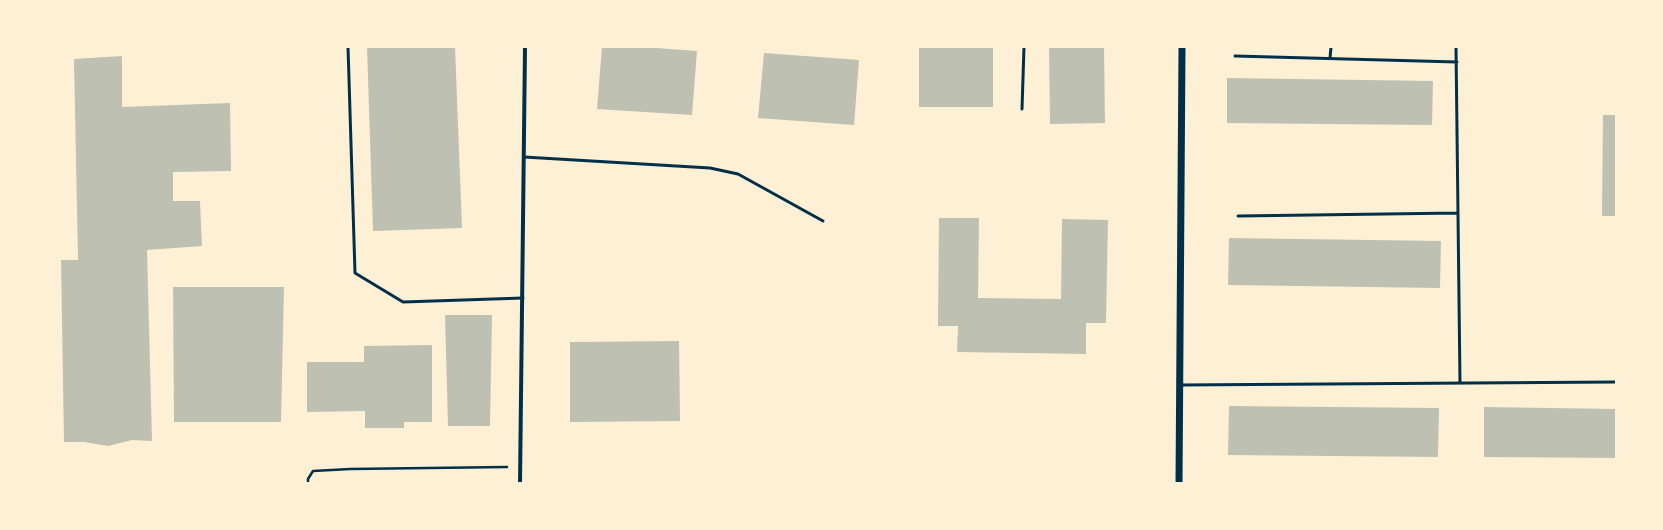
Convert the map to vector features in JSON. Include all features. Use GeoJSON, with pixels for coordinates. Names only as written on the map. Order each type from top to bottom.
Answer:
{"type":"FeatureCollection","features":[{"type":"Feature","properties":{"kind":"street"},"geometry":{"type":"LineString","coordinates":[[520,483],[525,47]]}},
{"type":"Feature","properties":{"kind":"street"},"geometry":{"type":"LineString","coordinates":[[1179,483],[1182,47]]}},
{"type":"Feature","properties":{"kind":"lane"},"geometry":{"type":"LineString","coordinates":[[348,47],[355,273],[403,302],[523,298]]}},
{"type":"Feature","properties":{"kind":"lane"},"geometry":{"type":"LineString","coordinates":[[1022,109],[1024,47]]}},
{"type":"Feature","properties":{"kind":"lane"},"geometry":{"type":"LineString","coordinates":[[1330,58],[1331,47]]}},
{"type":"Feature","properties":{"kind":"lane"},"geometry":{"type":"LineString","coordinates":[[1456,47],[1460,383]]}},
{"type":"Feature","properties":{"kind":"lane"},"geometry":{"type":"LineString","coordinates":[[1236,56],[1457,62]]}},
{"type":"Feature","properties":{"kind":"lane"},"geometry":{"type":"LineString","coordinates":[[524,157],[717,169],[738,174],[823,222]]}},
{"type":"Feature","properties":{"kind":"lane"},"geometry":{"type":"LineString","coordinates":[[1238,216],[1458,213]]}},
{"type":"Feature","properties":{"kind":"lane"},"geometry":{"type":"LineString","coordinates":[[1180,385],[1616,382]]}},
{"type":"Feature","properties":{"kind":"path"},"geometry":{"type":"LineString","coordinates":[[308,481],[313,471],[343,469],[520,467]]}},
{"type":"Feature","properties":{"kind":"building"},"geometry":{"type":"Polygon","coordinates":[[[367,47],[455,47],[462,228],[373,231],[367,47]]]}},
{"type":"Feature","properties":{"kind":"building"},"geometry":{"type":"Polygon","coordinates":[[[602,47],[643,47],[697,51],[692,115],[597,109],[602,47]]]}},
{"type":"Feature","properties":{"kind":"building"},"geometry":{"type":"Polygon","coordinates":[[[919,47],[993,47],[993,107],[919,107],[919,47]]]}},
{"type":"Feature","properties":{"kind":"building"},"geometry":{"type":"Polygon","coordinates":[[[1049,47],[1104,47],[1105,123],[1050,124],[1049,47]]]}},
{"type":"Feature","properties":{"kind":"building"},"geometry":{"type":"Polygon","coordinates":[[[764,53],[859,60],[854,125],[758,118],[764,53]]]}},
{"type":"Feature","properties":{"kind":"building"},"geometry":{"type":"Polygon","coordinates":[[[122,56],[122,107],[230,103],[231,171],[173,172],[173,201],[200,201],[202,246],[147,250],[152,441],[132,440],[108,446],[84,442],[64,442],[61,260],[78,260],[74,59],[122,56]]]}},
{"type":"Feature","properties":{"kind":"building"},"geometry":{"type":"Polygon","coordinates":[[[1227,78],[1433,81],[1432,125],[1227,123],[1227,78]]]}},
{"type":"Feature","properties":{"kind":"building"},"geometry":{"type":"Polygon","coordinates":[[[1603,115],[1616,115],[1616,216],[1602,216],[1603,115]]]}},
{"type":"Feature","properties":{"kind":"building"},"geometry":{"type":"Polygon","coordinates":[[[939,218],[979,218],[978,298],[1061,299],[1062,219],[1108,220],[1106,323],[1086,323],[1086,354],[957,352],[958,326],[938,326],[939,218]]]}},
{"type":"Feature","properties":{"kind":"building"},"geometry":{"type":"Polygon","coordinates":[[[1229,238],[1441,241],[1440,288],[1228,285],[1229,238]]]}},
{"type":"Feature","properties":{"kind":"building"},"geometry":{"type":"Polygon","coordinates":[[[173,287],[284,287],[281,422],[174,422],[173,287]]]}},
{"type":"Feature","properties":{"kind":"building"},"geometry":{"type":"Polygon","coordinates":[[[445,315],[492,315],[490,426],[448,426],[445,315]]]}},
{"type":"Feature","properties":{"kind":"building"},"geometry":{"type":"Polygon","coordinates":[[[679,341],[680,421],[570,422],[570,342],[679,341]]]}},
{"type":"Feature","properties":{"kind":"building"},"geometry":{"type":"Polygon","coordinates":[[[432,345],[432,422],[404,422],[404,428],[365,428],[365,411],[307,412],[307,362],[364,362],[364,346],[432,345]]]}},
{"type":"Feature","properties":{"kind":"building"},"geometry":{"type":"Polygon","coordinates":[[[1229,406],[1439,408],[1438,457],[1228,455],[1229,406]]]}},
{"type":"Feature","properties":{"kind":"building"},"geometry":{"type":"Polygon","coordinates":[[[1484,407],[1616,409],[1616,458],[1484,457],[1484,407]]]}}]}
